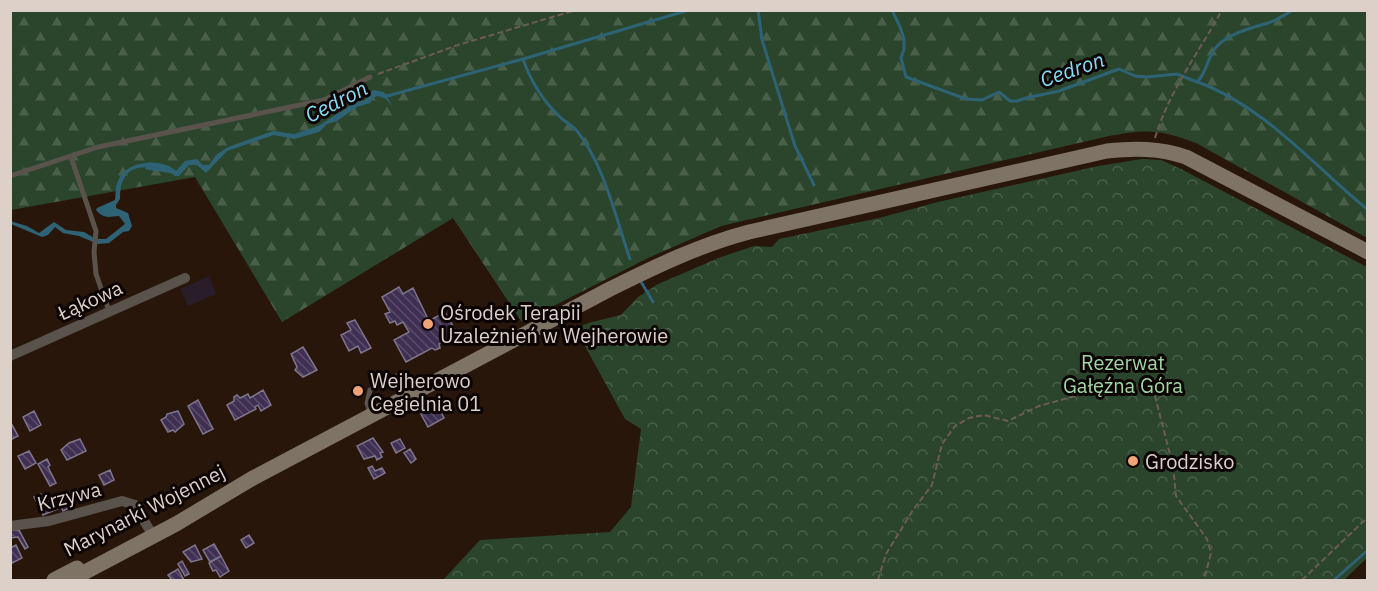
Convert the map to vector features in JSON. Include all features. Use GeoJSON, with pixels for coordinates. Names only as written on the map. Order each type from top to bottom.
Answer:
{"type":"FeatureCollection","features":[{"type":"Feature","properties":{"kind":"main road","name":"Marynarki Wojennej"},"geometry":{"type":"LineString","coordinates":[[54,580],[225,497],[253,478],[666,261],[720,240],[1107,152],[1136,148],[1186,157],[1368,252]]}},
{"type":"Feature","properties":{"kind":"main road","name":"Marynarki Wojennej"},"geometry":{"type":"LineString","coordinates":[[70,580],[151,532]]}},
{"type":"Feature","properties":{"kind":"street","name":"Łąkowa"},"geometry":{"type":"LineString","coordinates":[[10,356],[185,278]]}},
{"type":"Feature","properties":{"kind":"street","name":"Krzywa"},"geometry":{"type":"LineString","coordinates":[[10,526],[49,522],[122,501],[135,505],[151,532]]}},
{"type":"Feature","properties":{"kind":"lane"},"geometry":{"type":"LineString","coordinates":[[10,176],[98,147],[324,100],[370,78]]}},
{"type":"Feature","properties":{"kind":"lane"},"geometry":{"type":"LineString","coordinates":[[71,157],[96,231],[94,252],[96,274],[109,311]]}},
{"type":"Feature","properties":{"kind":"lane"},"geometry":{"type":"LineString","coordinates":[[370,416],[367,403],[370,390],[396,376],[405,398]]}},
{"type":"Feature","properties":{"kind":"path"},"geometry":{"type":"LineString","coordinates":[[370,78],[458,45],[576,10]]}},
{"type":"Feature","properties":{"kind":"path"},"geometry":{"type":"LineString","coordinates":[[1154,150],[1163,116],[1188,66],[1222,10]]}},
{"type":"Feature","properties":{"kind":"path"},"geometry":{"type":"LineString","coordinates":[[878,580],[886,554],[913,510],[932,485],[942,444],[956,426],[969,418],[984,415],[1008,421],[1039,406],[1090,392],[1142,385],[1155,396],[1173,466],[1176,496],[1207,539],[1211,553],[1204,580]]}},
{"type":"Feature","properties":{"kind":"path"},"geometry":{"type":"LineString","coordinates":[[1302,580],[1368,517]]}},
{"type":"Feature","properties":{"kind":"shaded area"},"geometry":{"type":"Polygon","coordinates":[[[209,276],[216,294],[188,306],[180,289],[209,276]]]}},
{"type":"Feature","properties":{"kind":"green space"},"geometry":{"type":"Polygon","coordinates":[[[11,11],[1367,11],[1367,238],[1196,143],[1162,133],[1133,132],[721,226],[648,258],[522,322],[453,218],[282,322],[195,177],[11,210],[11,11]]]}},
{"type":"Feature","properties":{"kind":"green space","name":"Rezerwat Gałęźna Góra"},"geometry":{"type":"Polygon","coordinates":[[[1142,159],[1161,160],[1181,169],[1367,267],[1367,558],[1344,580],[433,580],[444,579],[480,540],[610,532],[631,507],[641,429],[625,419],[575,328],[621,315],[638,297],[658,284],[721,257],[754,246],[772,247],[779,239],[879,218],[938,202],[1098,166],[1142,159]]]}},
{"type":"Feature","properties":{"kind":"water"},"geometry":{"type":"Polygon","coordinates":[[[373,90],[384,92],[393,107],[386,99],[378,96],[370,103],[357,107],[337,121],[327,124],[319,132],[294,139],[274,135],[227,151],[206,173],[197,165],[189,165],[179,176],[152,168],[139,168],[129,172],[123,181],[116,208],[128,213],[132,226],[129,231],[123,232],[109,243],[98,244],[79,236],[63,233],[55,227],[48,235],[42,237],[11,224],[10,221],[27,226],[39,233],[54,222],[66,230],[84,232],[96,239],[106,239],[125,224],[119,216],[104,216],[96,210],[115,200],[117,183],[128,169],[154,162],[176,171],[185,161],[197,159],[203,165],[209,165],[216,155],[228,147],[273,131],[294,134],[318,126],[356,102],[365,100],[373,90]]]}},
{"type":"Feature","properties":{"kind":"building","name":"Ośrodek Terapii Uzależnień w Wejherowie"},"geometry":{"type":"Polygon","coordinates":[[[399,287],[403,294],[413,288],[429,321],[445,312],[458,335],[439,344],[440,348],[435,350],[432,348],[406,362],[394,340],[409,332],[403,322],[397,325],[395,321],[390,323],[385,314],[390,312],[382,297],[399,287]]]}},
{"type":"Feature","properties":{"kind":"building"},"geometry":{"type":"Polygon","coordinates":[[[355,320],[371,348],[361,353],[358,346],[349,351],[341,335],[351,330],[347,323],[355,320]]]}},
{"type":"Feature","properties":{"kind":"building"},"geometry":{"type":"Polygon","coordinates":[[[303,347],[317,370],[303,377],[295,370],[297,367],[291,354],[303,347]]]}},
{"type":"Feature","properties":{"kind":"building"},"geometry":{"type":"Polygon","coordinates":[[[263,390],[271,405],[261,411],[258,405],[256,409],[235,420],[227,405],[234,401],[234,397],[237,395],[240,398],[248,394],[250,398],[263,390]]]}},
{"type":"Feature","properties":{"kind":"building"},"geometry":{"type":"Polygon","coordinates":[[[198,400],[213,429],[203,434],[188,406],[198,400]]]}},
{"type":"Feature","properties":{"kind":"building"},"geometry":{"type":"Polygon","coordinates":[[[437,404],[444,418],[428,427],[421,414],[437,404]]]}},
{"type":"Feature","properties":{"kind":"building"},"geometry":{"type":"Polygon","coordinates":[[[34,411],[41,425],[30,431],[23,417],[34,411]]]}},
{"type":"Feature","properties":{"kind":"building"},"geometry":{"type":"Polygon","coordinates":[[[178,411],[184,424],[175,432],[173,430],[168,432],[161,420],[167,414],[178,411]]]}},
{"type":"Feature","properties":{"kind":"building"},"geometry":{"type":"Polygon","coordinates":[[[10,421],[18,436],[10,440],[10,421]]]}},
{"type":"Feature","properties":{"kind":"building"},"geometry":{"type":"Polygon","coordinates":[[[373,438],[383,452],[380,453],[382,457],[377,460],[375,456],[364,459],[357,446],[373,438]]]}},
{"type":"Feature","properties":{"kind":"building"},"geometry":{"type":"Polygon","coordinates":[[[80,439],[86,451],[67,460],[61,450],[69,443],[80,439]]]}},
{"type":"Feature","properties":{"kind":"building"},"geometry":{"type":"Polygon","coordinates":[[[400,439],[405,448],[396,453],[391,443],[400,439]]]}},
{"type":"Feature","properties":{"kind":"building"},"geometry":{"type":"Polygon","coordinates":[[[410,449],[416,459],[411,463],[404,453],[410,449]]]}},
{"type":"Feature","properties":{"kind":"building"},"geometry":{"type":"Polygon","coordinates":[[[29,451],[36,463],[25,469],[18,456],[29,451]]]}},
{"type":"Feature","properties":{"kind":"building"},"geometry":{"type":"Polygon","coordinates":[[[47,459],[50,465],[48,467],[56,483],[50,486],[38,464],[47,459]]]}},
{"type":"Feature","properties":{"kind":"building"},"geometry":{"type":"Polygon","coordinates":[[[372,466],[375,471],[382,468],[385,473],[374,479],[368,468],[372,466]]]}},
{"type":"Feature","properties":{"kind":"building"},"geometry":{"type":"Polygon","coordinates":[[[110,470],[114,480],[104,485],[99,475],[110,470]]]}},
{"type":"Feature","properties":{"kind":"building"},"geometry":{"type":"Polygon","coordinates":[[[69,492],[75,505],[63,511],[57,499],[69,492]]]}},
{"type":"Feature","properties":{"kind":"building"},"geometry":{"type":"Polygon","coordinates":[[[41,494],[42,498],[48,495],[50,499],[52,498],[57,509],[43,515],[34,497],[41,494]]]}},
{"type":"Feature","properties":{"kind":"building"},"geometry":{"type":"Polygon","coordinates":[[[123,516],[127,524],[119,528],[115,520],[123,516]]]}},
{"type":"Feature","properties":{"kind":"building"},"geometry":{"type":"Polygon","coordinates":[[[10,530],[19,530],[28,547],[25,549],[18,537],[10,538],[10,530]]]}},
{"type":"Feature","properties":{"kind":"building"},"geometry":{"type":"Polygon","coordinates":[[[249,535],[254,543],[246,548],[241,540],[249,535]]]}},
{"type":"Feature","properties":{"kind":"building"},"geometry":{"type":"Polygon","coordinates":[[[214,544],[221,556],[210,562],[203,550],[214,544]]]}},
{"type":"Feature","properties":{"kind":"building"},"geometry":{"type":"Polygon","coordinates":[[[16,545],[22,558],[10,564],[10,548],[16,545]]]}},
{"type":"Feature","properties":{"kind":"building"},"geometry":{"type":"Polygon","coordinates":[[[195,545],[202,559],[191,562],[183,552],[195,545]]]}},
{"type":"Feature","properties":{"kind":"building"},"geometry":{"type":"Polygon","coordinates":[[[221,556],[229,571],[220,577],[209,563],[221,556]]]}},
{"type":"Feature","properties":{"kind":"building"},"geometry":{"type":"Polygon","coordinates":[[[182,561],[189,574],[185,576],[178,564],[182,561]]]}},
{"type":"Feature","properties":{"kind":"building"},"geometry":{"type":"Polygon","coordinates":[[[178,569],[184,580],[172,580],[168,575],[178,569]]]}},
{"type":"Feature","properties":{"kind":"waterway","name":"Cedron"},"geometry":{"type":"LineString","coordinates":[[384,95],[523,59],[689,10]]}},
{"type":"Feature","properties":{"kind":"waterway"},"geometry":{"type":"LineString","coordinates":[[758,10],[762,40],[795,146],[814,185]]}},
{"type":"Feature","properties":{"kind":"waterway","name":"Cedron"},"geometry":{"type":"LineString","coordinates":[[791,10],[798,10]]}},
{"type":"Feature","properties":{"kind":"waterway","name":"Cedron"},"geometry":{"type":"LineString","coordinates":[[892,10],[904,39],[901,58],[906,77],[966,99],[982,100],[999,92],[1010,101],[1059,91],[1119,69],[1135,76],[1177,74],[1197,82],[1214,50],[1222,41],[1275,20],[1293,10]]}},
{"type":"Feature","properties":{"kind":"waterway"},"geometry":{"type":"LineString","coordinates":[[523,59],[542,97],[560,117],[577,131],[595,159],[630,259]]}},
{"type":"Feature","properties":{"kind":"waterway"},"geometry":{"type":"LineString","coordinates":[[1198,82],[1245,106],[1267,122],[1368,210]]}},
{"type":"Feature","properties":{"kind":"waterway","name":"Cedron"},"geometry":{"type":"LineString","coordinates":[[147,168],[173,172]]}},
{"type":"Feature","properties":{"kind":"waterway"},"geometry":{"type":"LineString","coordinates":[[640,280],[653,302]]}},
{"type":"Feature","properties":{"kind":"waterway"},"geometry":{"type":"LineString","coordinates":[[1334,580],[1368,550]]}},
{"type":"Feature","properties":{"kind":"place","name":"Ośrodek Terapii Uzależnień w Wejherowie"},"geometry":{"type":"Point","coordinates":[428,324]}},
{"type":"Feature","properties":{"kind":"place","name":"Wejherowo Cegielnia 01"},"geometry":{"type":"Point","coordinates":[358,391]}},
{"type":"Feature","properties":{"kind":"place","name":"Grodzisko"},"geometry":{"type":"Point","coordinates":[1133,461]}}]}
